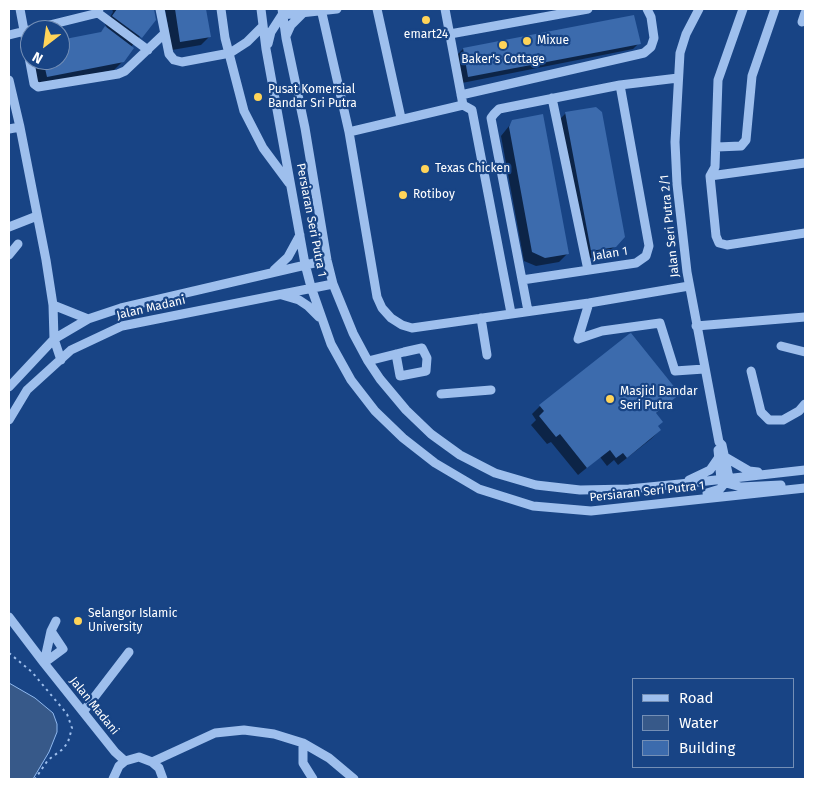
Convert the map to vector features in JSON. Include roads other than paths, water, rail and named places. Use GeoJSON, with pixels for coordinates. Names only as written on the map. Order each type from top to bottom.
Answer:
{"type":"FeatureCollection","features":[{"type":"Feature","properties":{"kind":"street"},"geometry":{"type":"LineString","coordinates":[[160,9],[169,54],[174,60],[182,62],[230,53],[248,42],[263,26]]}},
{"type":"Feature","properties":{"kind":"street"},"geometry":{"type":"LineString","coordinates":[[221,9],[225,38],[244,112],[263,148],[291,185]]}},
{"type":"Feature","properties":{"kind":"street","name":"Persiaran Seri Putra 1"},"geometry":{"type":"LineString","coordinates":[[261,9],[266,49],[311,288],[331,344],[351,380],[375,411],[402,438],[435,463],[479,489],[533,506],[591,512],[805,487]]}},
{"type":"Feature","properties":{"kind":"street"},"geometry":{"type":"LineString","coordinates":[[266,49],[271,32],[282,12],[337,9]]}},
{"type":"Feature","properties":{"kind":"street"},"geometry":{"type":"LineString","coordinates":[[377,9],[401,118]]}},
{"type":"Feature","properties":{"kind":"street"},"geometry":{"type":"LineString","coordinates":[[445,9],[463,105]]}},
{"type":"Feature","properties":{"kind":"street"},"geometry":{"type":"LineString","coordinates":[[450,34],[588,9]]}},
{"type":"Feature","properties":{"kind":"street"},"geometry":{"type":"LineString","coordinates":[[461,95],[644,53],[650,47],[654,38],[651,17],[647,9]]}},
{"type":"Feature","properties":{"kind":"street","name":"Jalan Seri Putra 2/1"},"geometry":{"type":"LineString","coordinates":[[699,9],[686,34],[680,52],[675,142],[677,184],[689,286],[719,442],[722,445],[725,480]]}},
{"type":"Feature","properties":{"kind":"street"},"geometry":{"type":"LineString","coordinates":[[742,9],[718,80],[717,147],[715,167],[710,176],[716,236],[719,242],[727,245],[805,233]]}},
{"type":"Feature","properties":{"kind":"street"},"geometry":{"type":"LineString","coordinates":[[717,147],[741,146],[746,140],[752,76],[775,9]]}},
{"type":"Feature","properties":{"kind":"street"},"geometry":{"type":"LineString","coordinates":[[322,10],[348,132],[377,297],[382,308],[391,318],[402,325],[412,328],[589,303],[689,286]]}},
{"type":"Feature","properties":{"kind":"street"},"geometry":{"type":"LineString","coordinates":[[67,20],[99,11],[148,50]]}},
{"type":"Feature","properties":{"kind":"street","name":"Persiaran Seri Putra 1"},"geometry":{"type":"LineString","coordinates":[[282,12],[333,284],[353,333],[368,361],[380,379],[406,410],[431,434],[460,455],[495,473],[536,485],[580,490],[629,489],[805,470]]}},
{"type":"Feature","properties":{"kind":"street"},"geometry":{"type":"LineString","coordinates":[[286,38],[291,25],[303,12]]}},
{"type":"Feature","properties":{"kind":"street"},"geometry":{"type":"LineString","coordinates":[[31,70],[34,84],[38,87],[118,74],[124,72],[164,34]]}},
{"type":"Feature","properties":{"kind":"street"},"geometry":{"type":"LineString","coordinates":[[528,311],[491,118],[499,109],[620,85],[678,78]]}},
{"type":"Feature","properties":{"kind":"street"},"geometry":{"type":"LineString","coordinates":[[9,80],[20,127],[53,305],[54,339],[61,360]]}},
{"type":"Feature","properties":{"kind":"street","name":"Jalan 1"},"geometry":{"type":"LineString","coordinates":[[522,280],[636,263],[646,256],[649,246],[620,85]]}},
{"type":"Feature","properties":{"kind":"street"},"geometry":{"type":"LineString","coordinates":[[552,98],[588,270]]}},
{"type":"Feature","properties":{"kind":"street"},"geometry":{"type":"LineString","coordinates":[[348,132],[401,118],[463,105],[472,110],[511,313]]}},
{"type":"Feature","properties":{"kind":"street"},"geometry":{"type":"LineString","coordinates":[[9,129],[20,127]]}},
{"type":"Feature","properties":{"kind":"street"},"geometry":{"type":"LineString","coordinates":[[710,176],[805,163]]}},
{"type":"Feature","properties":{"kind":"street"},"geometry":{"type":"LineString","coordinates":[[9,227],[37,216]]}},
{"type":"Feature","properties":{"kind":"street"},"geometry":{"type":"LineString","coordinates":[[270,272],[288,257],[300,235]]}},
{"type":"Feature","properties":{"kind":"street"},"geometry":{"type":"LineString","coordinates":[[9,255],[18,244]]}},
{"type":"Feature","properties":{"kind":"street","name":"Jalan Madani"},"geometry":{"type":"LineString","coordinates":[[9,387],[54,339],[88,320],[120,308],[327,260]]}},
{"type":"Feature","properties":{"kind":"street","name":"Jalan Madani"},"geometry":{"type":"LineString","coordinates":[[9,420],[26,390],[72,350],[122,326],[333,284]]}},
{"type":"Feature","properties":{"kind":"street"},"geometry":{"type":"LineString","coordinates":[[275,295],[290,296],[299,300],[316,312],[323,321]]}},
{"type":"Feature","properties":{"kind":"street"},"geometry":{"type":"LineString","coordinates":[[589,303],[578,339],[602,331],[660,323],[675,371],[704,369]]}},
{"type":"Feature","properties":{"kind":"street"},"geometry":{"type":"LineString","coordinates":[[53,305],[88,320]]}},
{"type":"Feature","properties":{"kind":"street"},"geometry":{"type":"LineString","coordinates":[[696,326],[805,317]]}},
{"type":"Feature","properties":{"kind":"street"},"geometry":{"type":"LineString","coordinates":[[481,318],[487,355]]}},
{"type":"Feature","properties":{"kind":"street"},"geometry":{"type":"LineString","coordinates":[[781,346],[805,352]]}},
{"type":"Feature","properties":{"kind":"street"},"geometry":{"type":"LineString","coordinates":[[368,361],[396,354]]}},
{"type":"Feature","properties":{"kind":"street"},"geometry":{"type":"LineString","coordinates":[[751,371],[761,412],[769,420],[783,420],[799,411],[805,404]]}},
{"type":"Feature","properties":{"kind":"street"},"geometry":{"type":"LineString","coordinates":[[441,394],[491,390]]}},
{"type":"Feature","properties":{"kind":"street"},"geometry":{"type":"LineString","coordinates":[[680,484],[710,470],[722,457],[749,471],[769,473]]}},
{"type":"Feature","properties":{"kind":"street"},"geometry":{"type":"LineString","coordinates":[[665,503],[678,496],[720,490],[725,480],[741,487],[793,484],[805,487]]}},
{"type":"Feature","properties":{"kind":"street","name":"Jalan Madani"},"geometry":{"type":"LineString","coordinates":[[9,617],[115,752],[125,761]]}},
{"type":"Feature","properties":{"kind":"street"},"geometry":{"type":"LineString","coordinates":[[44,663],[51,631],[56,621]]}},
{"type":"Feature","properties":{"kind":"street"},"geometry":{"type":"LineString","coordinates":[[44,663],[63,648],[51,631]]}},
{"type":"Feature","properties":{"kind":"street"},"geometry":{"type":"LineString","coordinates":[[83,712],[129,652]]}},
{"type":"Feature","properties":{"kind":"street"},"geometry":{"type":"LineString","coordinates":[[152,762],[216,733],[244,730],[274,734],[303,743],[329,758],[354,779]]}},
{"type":"Feature","properties":{"kind":"street"},"geometry":{"type":"LineString","coordinates":[[303,743],[303,763],[313,779]]}},
{"type":"Feature","properties":{"kind":"street"},"geometry":{"type":"LineString","coordinates":[[113,779],[118,766],[125,761],[139,757],[152,762],[159,768],[163,779]]}},
{"type":"Feature","properties":{"kind":"water"},"geometry":{"type":"Polygon","coordinates":[[[9,683],[35,698],[53,713],[57,724],[57,732],[49,752],[33,779],[9,779],[9,683]]]}},
{"type":"Feature","properties":{"kind":"place","name":"emart24"},"geometry":{"type":"Point","coordinates":[426,20]}},
{"type":"Feature","properties":{"kind":"place","name":"Mixue"},"geometry":{"type":"Point","coordinates":[527,41]}},
{"type":"Feature","properties":{"kind":"place","name":"Baker's Cottage"},"geometry":{"type":"Point","coordinates":[503,45]}},
{"type":"Feature","properties":{"kind":"place","name":"Pusat Komersial Bandar Sri Putra"},"geometry":{"type":"Point","coordinates":[258,97]}},
{"type":"Feature","properties":{"kind":"place","name":"Texas Chicken"},"geometry":{"type":"Point","coordinates":[425,169]}},
{"type":"Feature","properties":{"kind":"place","name":"Rotiboy"},"geometry":{"type":"Point","coordinates":[403,195]}},
{"type":"Feature","properties":{"kind":"place","name":"Masjid Bandar Seri Putra"},"geometry":{"type":"Point","coordinates":[610,399]}},
{"type":"Feature","properties":{"kind":"place","name":"Selangor Islamic University"},"geometry":{"type":"Point","coordinates":[78,621]}}]}
